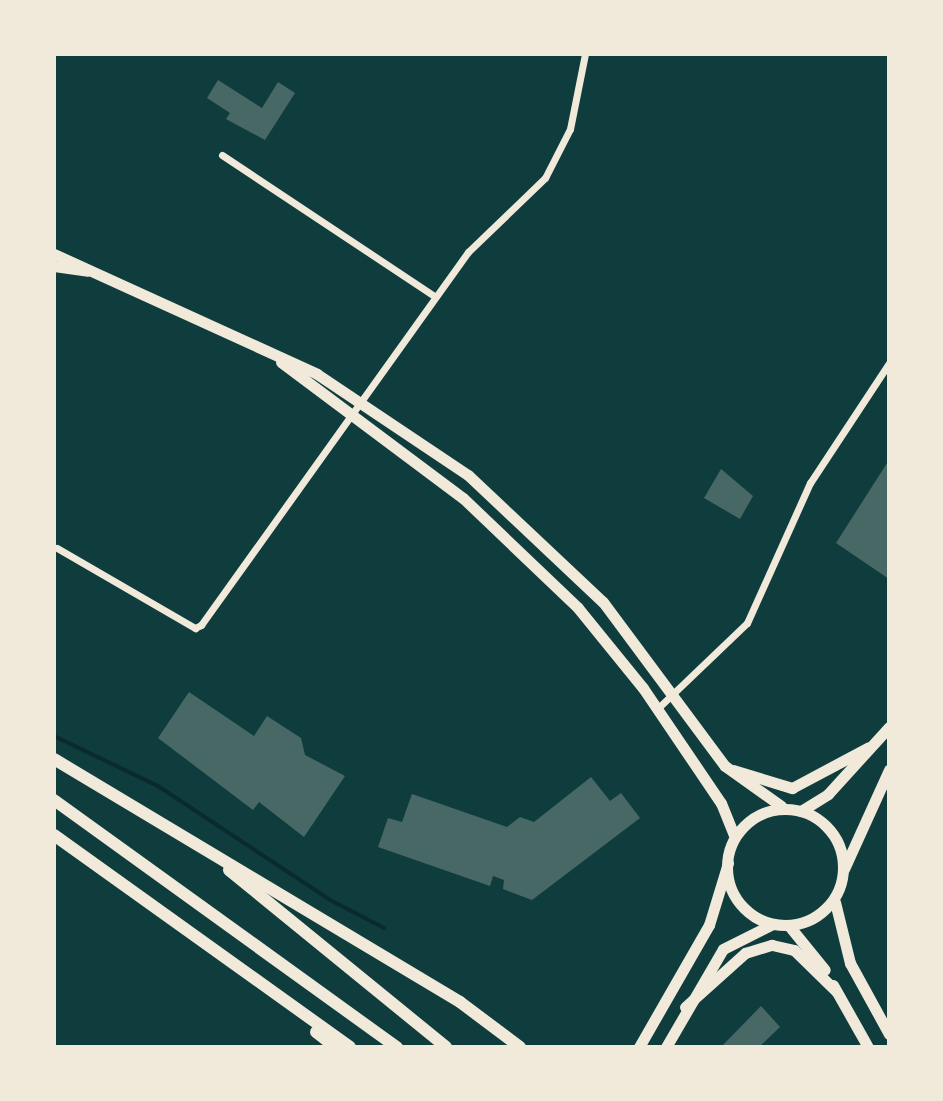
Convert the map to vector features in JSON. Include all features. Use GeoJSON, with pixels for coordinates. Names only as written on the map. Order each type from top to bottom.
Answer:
{"type":"FeatureCollection","features":[{"type":"Feature","properties":{"kind":"highway"},"geometry":{"type":"LineString","coordinates":[[54,759],[460,1002],[520,1047]]}},
{"type":"Feature","properties":{"kind":"highway"},"geometry":{"type":"LineString","coordinates":[[54,800],[397,1047]]}},
{"type":"Feature","properties":{"kind":"highway"},"geometry":{"type":"LineString","coordinates":[[54,835],[350,1047]]}},
{"type":"Feature","properties":{"kind":"highway"},"geometry":{"type":"LineString","coordinates":[[195,844],[446,1047]]}},
{"type":"Feature","properties":{"kind":"highway"},"geometry":{"type":"LineString","coordinates":[[221,954],[335,1047]]}},
{"type":"Feature","properties":{"kind":"main road"},"geometry":{"type":"LineString","coordinates":[[54,254],[268,351],[360,400],[512,511],[603,602],[725,766],[781,806],[801,811],[824,830],[844,869]]}},
{"type":"Feature","properties":{"kind":"main road"},"geometry":{"type":"LineString","coordinates":[[54,266],[96,272]]}},
{"type":"Feature","properties":{"kind":"main road"},"geometry":{"type":"LineString","coordinates":[[268,351],[349,415],[456,492],[534,563],[657,709],[721,803],[734,836]]}},
{"type":"Feature","properties":{"kind":"main road"},"geometry":{"type":"LineString","coordinates":[[801,811],[828,794],[889,727]]}},
{"type":"Feature","properties":{"kind":"main road"},"geometry":{"type":"LineString","coordinates":[[725,766],[792,788],[869,747]]}},
{"type":"Feature","properties":{"kind":"main road"},"geometry":{"type":"LineString","coordinates":[[729,858],[744,906],[773,924],[790,927],[818,919],[835,901],[844,869],[889,770]]}},
{"type":"Feature","properties":{"kind":"main road"},"geometry":{"type":"LineString","coordinates":[[639,1047],[709,925],[734,836],[760,811],[781,806]]}},
{"type":"Feature","properties":{"kind":"main road"},"geometry":{"type":"LineString","coordinates":[[835,901],[850,963],[889,1034]]}},
{"type":"Feature","properties":{"kind":"main road"},"geometry":{"type":"LineString","coordinates":[[666,1047],[685,1007],[731,941],[773,924]]}},
{"type":"Feature","properties":{"kind":"main road"},"geometry":{"type":"LineString","coordinates":[[790,927],[836,991],[868,1047]]}},
{"type":"Feature","properties":{"kind":"main road"},"geometry":{"type":"LineString","coordinates":[[685,1007],[745,953],[772,945],[794,950],[836,991]]}},
{"type":"Feature","properties":{"kind":"street"},"geometry":{"type":"LineString","coordinates":[[57,548],[195,628],[434,296],[553,166],[580,96],[585,54]]}},
{"type":"Feature","properties":{"kind":"street"},"geometry":{"type":"LineString","coordinates":[[222,155],[434,296]]}},
{"type":"Feature","properties":{"kind":"street"},"geometry":{"type":"LineString","coordinates":[[657,709],[747,623],[810,483],[889,363]]}},
{"type":"Feature","properties":{"kind":"building"},"geometry":{"type":"Polygon","coordinates":[[[218,80],[262,108],[278,82],[295,93],[265,140],[226,119],[230,113],[207,98],[218,80]]]}},
{"type":"Feature","properties":{"kind":"building"},"geometry":{"type":"Polygon","coordinates":[[[889,460],[889,579],[836,543],[889,460]]]}},
{"type":"Feature","properties":{"kind":"building"},"geometry":{"type":"Polygon","coordinates":[[[721,469],[753,496],[740,519],[704,498],[721,469]]]}},
{"type":"Feature","properties":{"kind":"building"},"geometry":{"type":"Polygon","coordinates":[[[189,692],[254,736],[267,716],[301,738],[305,755],[345,776],[304,837],[259,802],[253,810],[158,738],[189,692]]]}},
{"type":"Feature","properties":{"kind":"building"},"geometry":{"type":"Polygon","coordinates":[[[591,777],[610,801],[621,793],[640,818],[532,900],[503,889],[504,880],[493,876],[490,886],[378,847],[388,818],[402,822],[412,794],[507,827],[520,817],[534,822],[591,777]]]}},
{"type":"Feature","properties":{"kind":"building"},"geometry":{"type":"Polygon","coordinates":[[[761,1006],[780,1027],[759,1047],[721,1047],[761,1006]]]}},
{"type":"Feature","properties":{"kind":"waterway"},"geometry":{"type":"LineString","coordinates":[[54,736],[158,786],[330,900],[384,928]]}}]}
